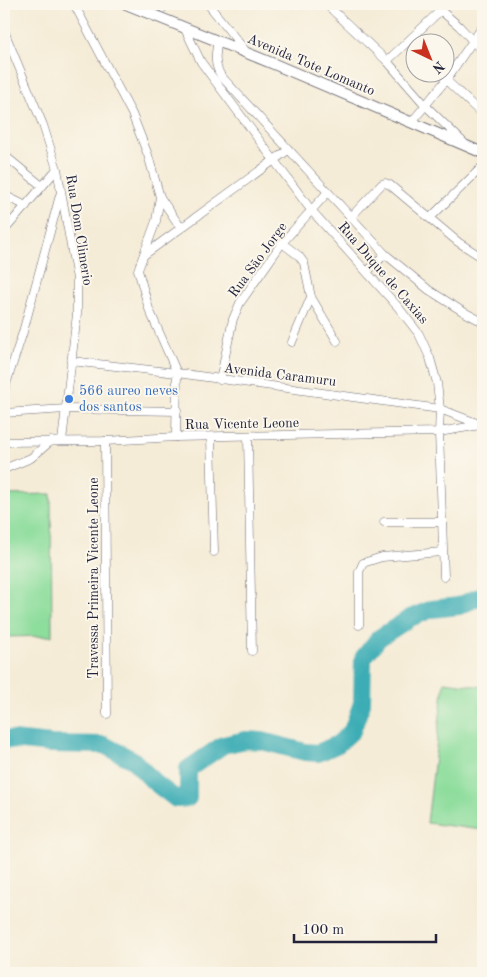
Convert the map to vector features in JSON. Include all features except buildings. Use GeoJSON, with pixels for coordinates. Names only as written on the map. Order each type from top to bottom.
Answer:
{"type":"FeatureCollection","features":[{"type":"Feature","properties":{"kind":"main road","name":"Avenida Tote Lomanto"},"geometry":{"type":"LineString","coordinates":[[126,4],[185,29],[248,52],[483,153]]}},
{"type":"Feature","properties":{"kind":"street"},"geometry":{"type":"LineString","coordinates":[[74,4],[132,114],[148,154],[160,197],[181,228]]}},
{"type":"Feature","properties":{"kind":"street"},"geometry":{"type":"LineString","coordinates":[[208,4],[248,52]]}},
{"type":"Feature","properties":{"kind":"street"},"geometry":{"type":"LineString","coordinates":[[433,4],[483,52]]}},
{"type":"Feature","properties":{"kind":"street"},"geometry":{"type":"LineString","coordinates":[[329,5],[387,61],[426,106],[469,147]]}},
{"type":"Feature","properties":{"kind":"street"},"geometry":{"type":"LineString","coordinates":[[387,61],[441,10]]}},
{"type":"Feature","properties":{"kind":"street"},"geometry":{"type":"LineString","coordinates":[[454,68],[483,26]]}},
{"type":"Feature","properties":{"kind":"street","name":"Rua Duque de Caxias"},"geometry":{"type":"LineString","coordinates":[[185,29],[201,62],[288,150],[385,254],[429,290],[483,322]]}},
{"type":"Feature","properties":{"kind":"street","name":"Rua Dom Climerio"},"geometry":{"type":"LineString","coordinates":[[4,31],[43,125],[57,169],[77,279],[77,314],[62,441]]}},
{"type":"Feature","properties":{"kind":"street","name":"Rua Duque de Caxias"},"geometry":{"type":"LineString","coordinates":[[218,41],[215,55],[217,78],[311,210],[398,307],[419,334],[430,358],[437,383],[440,409],[439,432],[444,577]]}},
{"type":"Feature","properties":{"kind":"street"},"geometry":{"type":"LineString","coordinates":[[411,123],[444,82]]}},
{"type":"Feature","properties":{"kind":"street"},"geometry":{"type":"LineString","coordinates":[[448,82],[483,116]]}},
{"type":"Feature","properties":{"kind":"street"},"geometry":{"type":"LineString","coordinates":[[142,256],[288,150]]}},
{"type":"Feature","properties":{"kind":"street"},"geometry":{"type":"LineString","coordinates":[[4,155],[42,186]]}},
{"type":"Feature","properties":{"kind":"street"},"geometry":{"type":"LineString","coordinates":[[430,218],[483,166]]}},
{"type":"Feature","properties":{"kind":"street"},"geometry":{"type":"LineString","coordinates":[[4,231],[57,169]]}},
{"type":"Feature","properties":{"kind":"street"},"geometry":{"type":"LineString","coordinates":[[350,218],[385,183],[390,185],[458,242],[483,258]]}},
{"type":"Feature","properties":{"kind":"street"},"geometry":{"type":"LineString","coordinates":[[4,390],[23,332],[61,193]]}},
{"type":"Feature","properties":{"kind":"street","name":"Rua São Jorge"},"geometry":{"type":"LineString","coordinates":[[220,380],[233,320],[240,303],[282,243],[327,193]]}},
{"type":"Feature","properties":{"kind":"street"},"geometry":{"type":"LineString","coordinates":[[4,196],[26,206]]}},
{"type":"Feature","properties":{"kind":"street"},"geometry":{"type":"LineString","coordinates":[[160,197],[156,221],[138,270],[149,309],[177,373],[176,437]]}},
{"type":"Feature","properties":{"kind":"street"},"geometry":{"type":"LineString","coordinates":[[282,243],[299,256],[304,263],[311,298],[337,341]]}},
{"type":"Feature","properties":{"kind":"street"},"geometry":{"type":"LineString","coordinates":[[367,272],[385,254]]}},
{"type":"Feature","properties":{"kind":"street"},"geometry":{"type":"LineString","coordinates":[[292,342],[311,298]]}},
{"type":"Feature","properties":{"kind":"street","name":"Avenida Caramuru"},"geometry":{"type":"LineString","coordinates":[[71,361],[177,373],[440,409],[482,425]]}},
{"type":"Feature","properties":{"kind":"street"},"geometry":{"type":"LineString","coordinates":[[4,413],[66,409],[177,411]]}},
{"type":"Feature","properties":{"kind":"street","name":"Rua Vicente Leone"},"geometry":{"type":"LineString","coordinates":[[4,442],[439,432],[482,425]]}},
{"type":"Feature","properties":{"kind":"street"},"geometry":{"type":"LineString","coordinates":[[248,436],[252,650]]}},
{"type":"Feature","properties":{"kind":"street"},"geometry":{"type":"LineString","coordinates":[[211,437],[214,552]]}},
{"type":"Feature","properties":{"kind":"street","name":"Travessa Primeira Vicente Leone"},"geometry":{"type":"LineString","coordinates":[[105,441],[107,714]]}},
{"type":"Feature","properties":{"kind":"street"},"geometry":{"type":"LineString","coordinates":[[4,469],[31,458],[51,442]]}},
{"type":"Feature","properties":{"kind":"street"},"geometry":{"type":"LineString","coordinates":[[384,522],[442,522]]}},
{"type":"Feature","properties":{"kind":"street"},"geometry":{"type":"LineString","coordinates":[[359,625],[359,572],[363,563],[382,557],[442,552]]}},
{"type":"Feature","properties":{"kind":"green space"},"geometry":{"type":"Polygon","coordinates":[[[51,494],[52,636],[4,637],[4,495],[51,494]]]}},
{"type":"Feature","properties":{"kind":"green space"},"geometry":{"type":"Polygon","coordinates":[[[444,682],[483,687],[483,830],[427,823],[444,682]]]}},
{"type":"Feature","properties":{"kind":"waterway"},"geometry":{"type":"LineString","coordinates":[[4,739],[51,744],[104,745],[133,760],[154,782],[176,799],[188,798],[188,769],[223,745],[246,740],[262,741],[305,752],[318,753],[338,744],[352,731],[362,703],[363,658],[379,638],[410,618],[432,609],[459,606],[483,595]]}},
{"type":"Feature","properties":{"kind":"place","name":"566 aureo neves dos santos"},"geometry":{"type":"Point","coordinates":[69,399]}}]}
